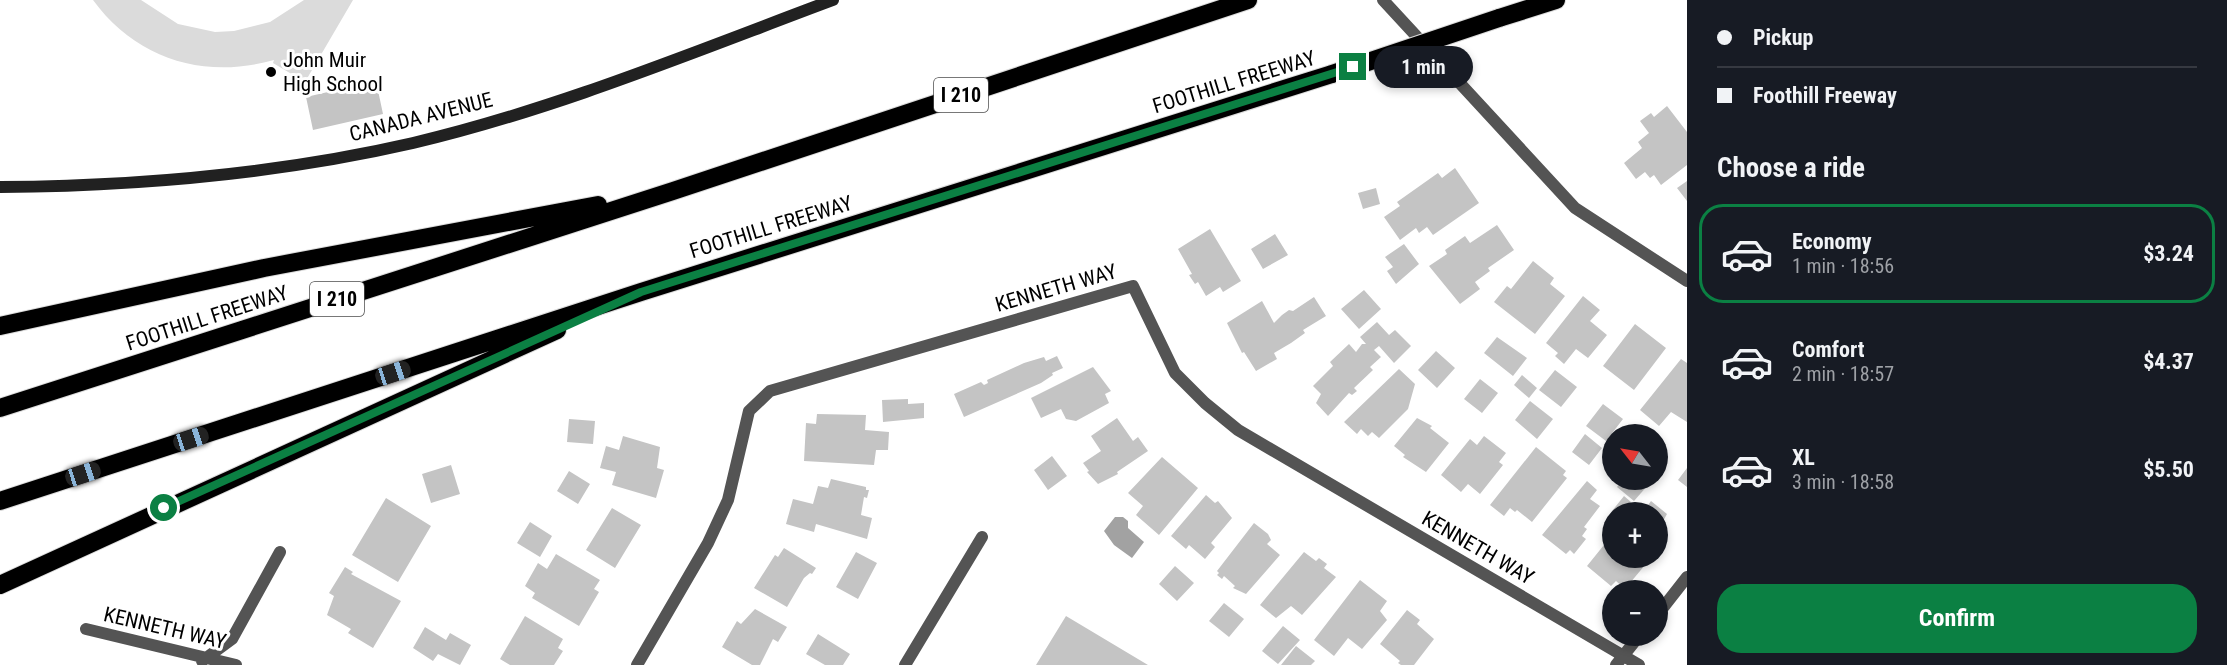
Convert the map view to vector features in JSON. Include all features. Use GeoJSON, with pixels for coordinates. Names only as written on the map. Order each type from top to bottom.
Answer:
{"type":"FeatureCollection","features":[{"type":"Feature","properties":{"kind":"highway","name":"FOOTHILL FREEWAY"},"geometry":{"type":"LineString","coordinates":[[0,408],[673,191],[1248,0]]}},
{"type":"Feature","properties":{"kind":"highway","name":"FOOTHILL FREEWAY"},"geometry":{"type":"LineString","coordinates":[[0,501],[641,292],[1332,74],[1556,0]]}},
{"type":"Feature","properties":{"kind":"highway"},"geometry":{"type":"LineString","coordinates":[[0,326],[264,268],[673,191]]}},
{"type":"Feature","properties":{"kind":"highway"},"geometry":{"type":"LineString","coordinates":[[0,585],[641,292]]}},
{"type":"Feature","properties":{"kind":"street","name":"CANADA AVENUE"},"geometry":{"type":"LineString","coordinates":[[0,188],[101,186],[209,177],[315,162],[414,142],[533,109],[833,0]]}},
{"type":"Feature","properties":{"kind":"street"},"geometry":{"type":"LineString","coordinates":[[1383,0],[1575,208],[1687,281]]}},
{"type":"Feature","properties":{"kind":"street","name":"KENNETH WAY"},"geometry":{"type":"LineString","coordinates":[[638,665],[708,543],[728,500],[749,411],[770,391],[1133,286],[1175,373],[1205,403],[1238,430],[1620,660],[1639,665]]}},
{"type":"Feature","properties":{"kind":"street"},"geometry":{"type":"LineString","coordinates":[[905,665],[982,537]]}},
{"type":"Feature","properties":{"kind":"street"},"geometry":{"type":"LineString","coordinates":[[202,662],[232,639],[280,552]]}},
{"type":"Feature","properties":{"kind":"street"},"geometry":{"type":"LineString","coordinates":[[1668,601],[1687,577]]}},
{"type":"Feature","properties":{"kind":"street","name":"KENNETH WAY"},"geometry":{"type":"LineString","coordinates":[[86,629],[202,662],[236,665]]}},
{"type":"Feature","properties":{"kind":"street"},"geometry":{"type":"LineString","coordinates":[[1620,660],[1631,646]]}},
{"type":"Feature","properties":{"kind":"shaded area"},"geometry":{"type":"Polygon","coordinates":[[[93,0],[141,0],[178,24],[215,32],[234,31],[270,22],[304,0],[353,0],[305,82],[273,63],[274,60],[248,66],[222,67],[173,60],[130,37],[110,20],[93,0]]]}},
{"type":"Feature","properties":{"kind":"shaded area"},"geometry":{"type":"Polygon","coordinates":[[[1115,517],[1123,517],[1128,521],[1128,528],[1144,542],[1132,558],[1114,545],[1104,531],[1115,517]]]}},
{"type":"Feature","properties":{"kind":"building"},"geometry":{"type":"Polygon","coordinates":[[[376,81],[383,114],[313,130],[306,97],[376,81]]]}},
{"type":"Feature","properties":{"kind":"building"},"geometry":{"type":"Polygon","coordinates":[[[1667,106],[1687,132],[1687,165],[1661,185],[1654,175],[1650,178],[1645,172],[1636,179],[1624,163],[1642,148],[1638,142],[1649,133],[1640,121],[1651,113],[1654,117],[1667,106]]]}},
{"type":"Feature","properties":{"kind":"building"},"geometry":{"type":"Polygon","coordinates":[[[1455,168],[1479,203],[1433,235],[1427,227],[1419,233],[1416,228],[1400,240],[1384,217],[1400,206],[1397,202],[1438,173],[1442,178],[1455,168]]]}},
{"type":"Feature","properties":{"kind":"building"},"geometry":{"type":"Polygon","coordinates":[[[1687,181],[1687,201],[1677,188],[1687,181]]]}},
{"type":"Feature","properties":{"kind":"building"},"geometry":{"type":"Polygon","coordinates":[[[1376,188],[1380,204],[1363,209],[1358,193],[1376,188]]]}},
{"type":"Feature","properties":{"kind":"building"},"geometry":{"type":"Polygon","coordinates":[[[1497,225],[1514,250],[1488,268],[1490,271],[1475,282],[1480,289],[1460,304],[1429,266],[1447,254],[1445,250],[1465,236],[1470,243],[1497,225]]]}},
{"type":"Feature","properties":{"kind":"building"},"geometry":{"type":"Polygon","coordinates":[[[1210,229],[1241,281],[1223,292],[1220,287],[1206,296],[1198,282],[1195,284],[1189,275],[1192,274],[1178,249],[1210,229]]]}},
{"type":"Feature","properties":{"kind":"building"},"geometry":{"type":"Polygon","coordinates":[[[1275,234],[1288,255],[1263,269],[1251,249],[1275,234]]]}},
{"type":"Feature","properties":{"kind":"building"},"geometry":{"type":"Polygon","coordinates":[[[1404,244],[1419,264],[1396,284],[1387,271],[1393,267],[1385,257],[1404,244]]]}},
{"type":"Feature","properties":{"kind":"building"},"geometry":{"type":"Polygon","coordinates":[[[1533,261],[1554,278],[1550,284],[1565,296],[1535,334],[1494,302],[1507,286],[1511,289],[1533,261]]]}},
{"type":"Feature","properties":{"kind":"building"},"geometry":{"type":"Polygon","coordinates":[[[1364,290],[1381,309],[1359,329],[1341,309],[1364,290]]]}},
{"type":"Feature","properties":{"kind":"building"},"geometry":{"type":"Polygon","coordinates":[[[1583,296],[1600,310],[1590,321],[1607,335],[1588,358],[1576,349],[1564,364],[1555,356],[1558,353],[1546,343],[1583,296]]]}},
{"type":"Feature","properties":{"kind":"building"},"geometry":{"type":"Polygon","coordinates":[[[1314,297],[1326,316],[1303,330],[1305,333],[1274,353],[1277,359],[1256,371],[1244,352],[1242,353],[1227,323],[1262,301],[1274,323],[1289,310],[1293,311],[1314,297]]]}},
{"type":"Feature","properties":{"kind":"building"},"geometry":{"type":"Polygon","coordinates":[[[1377,322],[1389,335],[1395,330],[1411,346],[1394,363],[1379,346],[1374,350],[1381,357],[1370,367],[1373,370],[1354,388],[1357,391],[1352,395],[1349,393],[1328,416],[1316,403],[1321,394],[1313,386],[1333,366],[1330,362],[1349,344],[1356,352],[1362,344],[1366,344],[1360,337],[1377,322]]]}},
{"type":"Feature","properties":{"kind":"building"},"geometry":{"type":"Polygon","coordinates":[[[1635,324],[1666,348],[1634,390],[1603,366],[1635,324]]]}},
{"type":"Feature","properties":{"kind":"building"},"geometry":{"type":"Polygon","coordinates":[[[1497,337],[1527,358],[1513,376],[1484,353],[1497,337]]]}},
{"type":"Feature","properties":{"kind":"building"},"geometry":{"type":"Polygon","coordinates":[[[1436,351],[1455,368],[1437,388],[1418,370],[1436,351]]]}},
{"type":"Feature","properties":{"kind":"building"},"geometry":{"type":"Polygon","coordinates":[[[1057,356],[1063,368],[1052,373],[1053,375],[1041,383],[964,417],[954,394],[981,382],[984,385],[988,383],[987,380],[1024,363],[1044,357],[1046,361],[1057,356]]]}},
{"type":"Feature","properties":{"kind":"building"},"geometry":{"type":"Polygon","coordinates":[[[1681,359],[1687,363],[1687,422],[1671,412],[1661,424],[1657,424],[1640,410],[1681,359]]]}},
{"type":"Feature","properties":{"kind":"building"},"geometry":{"type":"Polygon","coordinates":[[[1093,367],[1111,391],[1105,394],[1109,403],[1076,421],[1066,419],[1061,409],[1041,418],[1031,398],[1093,367]]]}},
{"type":"Feature","properties":{"kind":"building"},"geometry":{"type":"Polygon","coordinates":[[[1399,369],[1415,384],[1408,409],[1379,438],[1372,432],[1368,436],[1361,429],[1357,434],[1344,422],[1399,369]]]}},
{"type":"Feature","properties":{"kind":"building"},"geometry":{"type":"Polygon","coordinates":[[[1555,370],[1577,387],[1561,407],[1539,390],[1555,370]]]}},
{"type":"Feature","properties":{"kind":"building"},"geometry":{"type":"Polygon","coordinates":[[[1522,375],[1537,388],[1529,398],[1514,385],[1522,375]]]}},
{"type":"Feature","properties":{"kind":"building"},"geometry":{"type":"Polygon","coordinates":[[[1480,379],[1498,393],[1482,413],[1464,399],[1480,379]]]}},
{"type":"Feature","properties":{"kind":"building"},"geometry":{"type":"Polygon","coordinates":[[[908,399],[908,404],[924,403],[924,418],[883,422],[882,400],[908,399]]]}},
{"type":"Feature","properties":{"kind":"building"},"geometry":{"type":"Polygon","coordinates":[[[1530,401],[1553,419],[1537,439],[1515,420],[1530,401]]]}},
{"type":"Feature","properties":{"kind":"building"},"geometry":{"type":"Polygon","coordinates":[[[1603,404],[1623,419],[1619,424],[1602,424],[1602,438],[1586,426],[1603,404]]]}},
{"type":"Feature","properties":{"kind":"building"},"geometry":{"type":"Polygon","coordinates":[[[817,414],[866,415],[865,430],[889,432],[888,450],[876,450],[874,465],[804,461],[806,423],[816,424],[817,414]]]}},
{"type":"Feature","properties":{"kind":"building"},"geometry":{"type":"Polygon","coordinates":[[[1117,418],[1133,441],[1138,437],[1148,451],[1117,472],[1118,474],[1098,484],[1087,472],[1089,471],[1083,463],[1101,451],[1091,436],[1117,418]]]}},
{"type":"Feature","properties":{"kind":"building"},"geometry":{"type":"Polygon","coordinates":[[[1417,418],[1432,426],[1430,428],[1449,443],[1426,472],[1403,457],[1405,455],[1394,446],[1417,418]]]}},
{"type":"Feature","properties":{"kind":"building"},"geometry":{"type":"Polygon","coordinates":[[[569,419],[595,421],[593,444],[567,442],[569,419]]]}},
{"type":"Feature","properties":{"kind":"building"},"geometry":{"type":"Polygon","coordinates":[[[1585,434],[1602,448],[1589,465],[1572,452],[1585,434]]]}},
{"type":"Feature","properties":{"kind":"building"},"geometry":{"type":"Polygon","coordinates":[[[623,436],[660,447],[657,468],[664,470],[656,498],[612,485],[616,472],[600,468],[606,446],[619,450],[623,436]]]}},
{"type":"Feature","properties":{"kind":"building"},"geometry":{"type":"Polygon","coordinates":[[[1484,436],[1506,453],[1499,462],[1503,465],[1480,494],[1468,484],[1461,492],[1441,475],[1470,439],[1477,445],[1484,436]]]}},
{"type":"Feature","properties":{"kind":"building"},"geometry":{"type":"Polygon","coordinates":[[[1536,447],[1566,471],[1563,475],[1567,478],[1532,522],[1517,510],[1515,512],[1510,508],[1504,516],[1490,505],[1536,447]]]}},
{"type":"Feature","properties":{"kind":"building"},"geometry":{"type":"Polygon","coordinates":[[[1052,456],[1067,476],[1048,490],[1034,470],[1052,456]]]}},
{"type":"Feature","properties":{"kind":"building"},"geometry":{"type":"Polygon","coordinates":[[[1162,457],[1198,488],[1159,535],[1136,515],[1143,506],[1128,493],[1162,457]]]}},
{"type":"Feature","properties":{"kind":"building"},"geometry":{"type":"Polygon","coordinates":[[[451,465],[460,494],[431,503],[422,474],[451,465]]]}},
{"type":"Feature","properties":{"kind":"building"},"geometry":{"type":"Polygon","coordinates":[[[1687,468],[1687,487],[1678,480],[1687,468]]]}},
{"type":"Feature","properties":{"kind":"building"},"geometry":{"type":"Polygon","coordinates":[[[569,471],[590,484],[578,504],[557,491],[569,471]]]}},
{"type":"Feature","properties":{"kind":"building"},"geometry":{"type":"Polygon","coordinates":[[[831,479],[866,487],[866,490],[869,490],[867,498],[864,497],[861,515],[872,518],[867,539],[816,524],[814,532],[786,524],[793,499],[813,504],[818,486],[828,488],[831,479]]]}},
{"type":"Feature","properties":{"kind":"building"},"geometry":{"type":"Polygon","coordinates":[[[1587,481],[1597,490],[1590,499],[1600,506],[1584,527],[1587,529],[1582,536],[1586,539],[1574,554],[1570,550],[1566,554],[1542,535],[1587,481]]]}},
{"type":"Feature","properties":{"kind":"building"},"geometry":{"type":"Polygon","coordinates":[[[1621,490],[1644,490],[1634,501],[1621,490]]]}},
{"type":"Feature","properties":{"kind":"building"},"geometry":{"type":"Polygon","coordinates":[[[1206,495],[1215,503],[1218,501],[1232,518],[1211,543],[1215,547],[1205,559],[1189,545],[1186,549],[1171,536],[1206,495]]]}},
{"type":"Feature","properties":{"kind":"building"},"geometry":{"type":"Polygon","coordinates":[[[1624,496],[1631,502],[1619,502],[1624,496]]]}},
{"type":"Feature","properties":{"kind":"building"},"geometry":{"type":"Polygon","coordinates":[[[386,498],[431,526],[398,582],[352,555],[386,498]]]}},
{"type":"Feature","properties":{"kind":"building"},"geometry":{"type":"Polygon","coordinates":[[[612,508],[641,525],[615,568],[586,550],[612,508]]]}},
{"type":"Feature","properties":{"kind":"building"},"geometry":{"type":"Polygon","coordinates":[[[530,522],[552,536],[540,557],[517,543],[530,522]]]}},
{"type":"Feature","properties":{"kind":"building"},"geometry":{"type":"Polygon","coordinates":[[[1254,523],[1268,534],[1271,540],[1267,544],[1280,555],[1246,594],[1233,588],[1235,586],[1224,576],[1222,579],[1217,575],[1219,573],[1217,571],[1254,523]]]}},
{"type":"Feature","properties":{"kind":"building"},"geometry":{"type":"Polygon","coordinates":[[[1602,547],[1602,568],[1642,568],[1632,580],[1604,580],[1587,566],[1602,547]]]}},
{"type":"Feature","properties":{"kind":"building"},"geometry":{"type":"Polygon","coordinates":[[[784,548],[816,568],[812,574],[804,578],[787,607],[754,588],[775,555],[778,557],[784,548]]]}},
{"type":"Feature","properties":{"kind":"building"},"geometry":{"type":"Polygon","coordinates":[[[856,552],[877,563],[858,599],[836,587],[856,552]]]}},
{"type":"Feature","properties":{"kind":"building"},"geometry":{"type":"Polygon","coordinates":[[[1304,552],[1316,561],[1319,558],[1327,564],[1324,568],[1336,577],[1302,615],[1291,606],[1276,618],[1260,605],[1304,552]]]}},
{"type":"Feature","properties":{"kind":"building"},"geometry":{"type":"Polygon","coordinates":[[[556,554],[600,580],[594,589],[599,592],[579,626],[532,598],[535,593],[525,586],[538,563],[547,569],[556,554]]]}},
{"type":"Feature","properties":{"kind":"building"},"geometry":{"type":"Polygon","coordinates":[[[1175,566],[1194,583],[1177,601],[1159,584],[1175,566]]]}},
{"type":"Feature","properties":{"kind":"building"},"geometry":{"type":"Polygon","coordinates":[[[345,567],[353,572],[351,574],[401,601],[373,648],[348,633],[351,629],[327,615],[334,596],[329,593],[345,567]]]}},
{"type":"Feature","properties":{"kind":"building"},"geometry":{"type":"Polygon","coordinates":[[[1360,580],[1387,601],[1380,611],[1387,620],[1362,649],[1348,638],[1334,656],[1314,640],[1360,580]]]}},
{"type":"Feature","properties":{"kind":"building"},"geometry":{"type":"Polygon","coordinates":[[[1224,603],[1244,619],[1229,637],[1209,621],[1224,603]]]}},
{"type":"Feature","properties":{"kind":"building"},"geometry":{"type":"Polygon","coordinates":[[[755,609],[787,627],[778,642],[773,639],[760,665],[752,665],[722,647],[737,621],[741,624],[755,609]]]}},
{"type":"Feature","properties":{"kind":"building"},"geometry":{"type":"Polygon","coordinates":[[[1407,610],[1420,620],[1417,624],[1434,639],[1414,665],[1401,665],[1398,663],[1400,661],[1380,644],[1407,610]]]}},
{"type":"Feature","properties":{"kind":"building"},"geometry":{"type":"Polygon","coordinates":[[[525,616],[563,639],[558,648],[563,651],[554,665],[510,665],[500,659],[525,616]]]}},
{"type":"Feature","properties":{"kind":"building"},"geometry":{"type":"Polygon","coordinates":[[[1066,616],[1148,665],[1036,665],[1066,616]]]}},
{"type":"Feature","properties":{"kind":"building"},"geometry":{"type":"Polygon","coordinates":[[[1283,626],[1300,640],[1278,664],[1262,651],[1283,626]]]}},
{"type":"Feature","properties":{"kind":"building"},"geometry":{"type":"Polygon","coordinates":[[[425,627],[446,640],[450,633],[471,645],[460,665],[438,654],[433,661],[413,648],[425,627]]]}},
{"type":"Feature","properties":{"kind":"building"},"geometry":{"type":"Polygon","coordinates":[[[818,634],[850,654],[843,665],[825,665],[806,654],[818,634]]]}},
{"type":"Feature","properties":{"kind":"building"},"geometry":{"type":"Polygon","coordinates":[[[1296,646],[1315,661],[1311,665],[1281,665],[1296,646]]]}},
{"type":"Feature","properties":{"kind":"place","name":"John Muir High School"},"geometry":{"type":"Point","coordinates":[271,72]}},
{"type":"Feature","properties":{"kind":"route"},"geometry":{"type":"LineString","coordinates":[[164,508],[641,292],[1353,67]]}}]}
